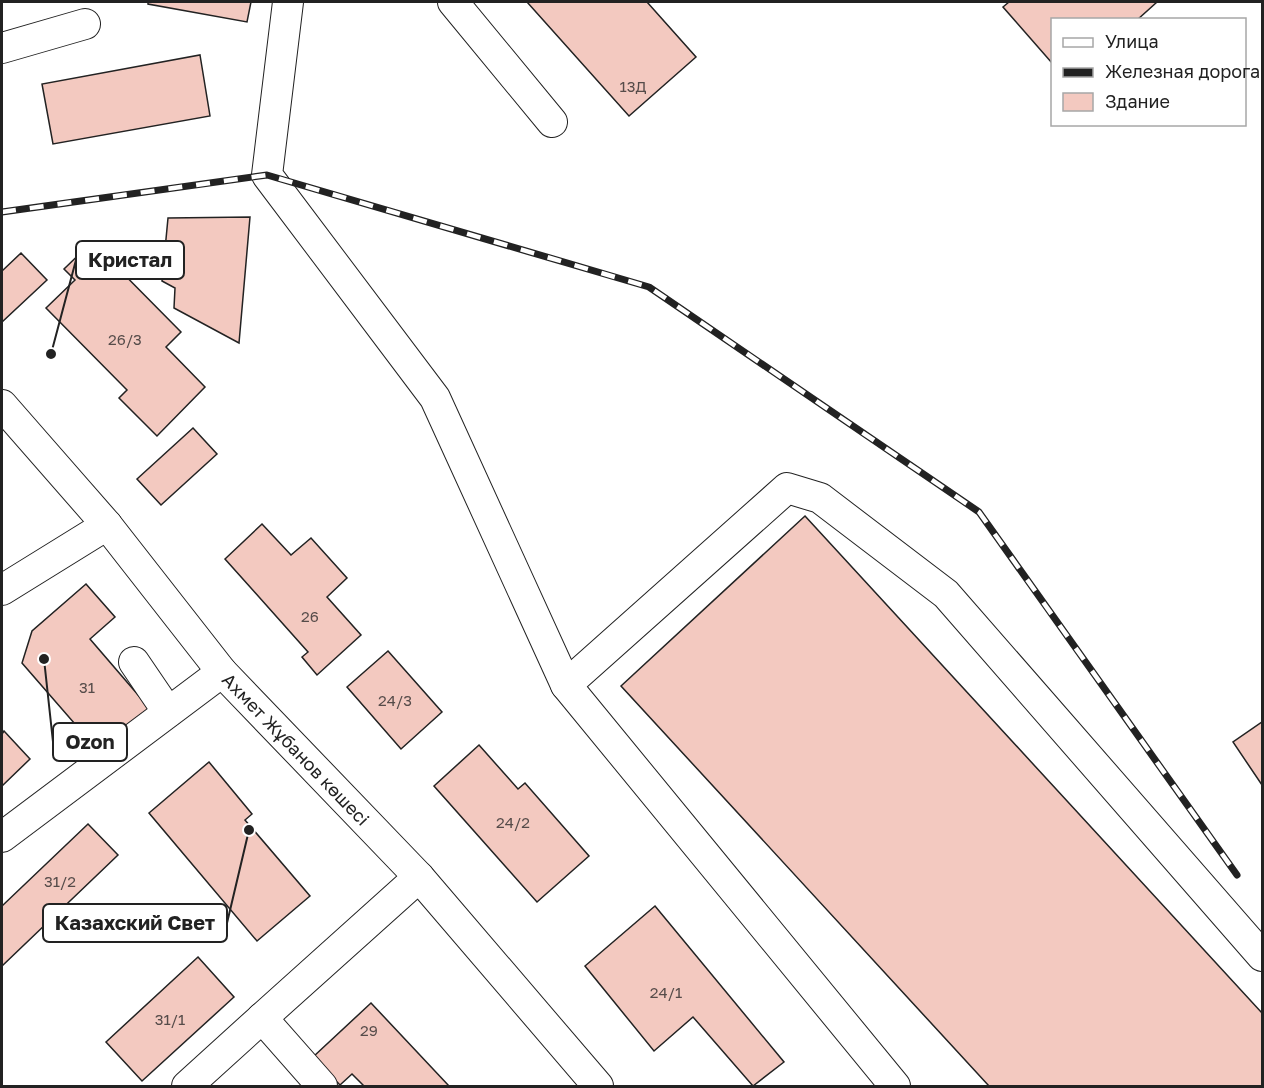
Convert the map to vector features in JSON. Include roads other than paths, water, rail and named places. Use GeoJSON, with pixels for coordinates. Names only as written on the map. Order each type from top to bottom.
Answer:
{"type":"FeatureCollection","features":[{"type":"Feature","properties":{"kind":"street"},"geometry":{"type":"LineString","coordinates":[[288,2],[267,175],[435,398],[566,685],[895,1086]]}},
{"type":"Feature","properties":{"kind":"street"},"geometry":{"type":"LineString","coordinates":[[453,2],[552,122]]}},
{"type":"Feature","properties":{"kind":"street"},"geometry":{"type":"LineString","coordinates":[[2,48],[85,24]]}},
{"type":"Feature","properties":{"kind":"street","name":"Ахмет Жұбанов көшесі"},"geometry":{"type":"LineString","coordinates":[[2,405],[107,525],[222,672],[419,877],[598,1086]]}},
{"type":"Feature","properties":{"kind":"street"},"geometry":{"type":"LineString","coordinates":[[566,685],[787,488],[820,498],[946,594],[1263,956]]}},
{"type":"Feature","properties":{"kind":"street"},"geometry":{"type":"LineString","coordinates":[[2,590],[107,525]]}},
{"type":"Feature","properties":{"kind":"street"},"geometry":{"type":"LineString","coordinates":[[134,662],[168,712]]}},
{"type":"Feature","properties":{"kind":"street"},"geometry":{"type":"LineString","coordinates":[[2,837],[222,672]]}},
{"type":"Feature","properties":{"kind":"street"},"geometry":{"type":"LineString","coordinates":[[187,1086],[419,877]]}},
{"type":"Feature","properties":{"kind":"street"},"geometry":{"type":"LineString","coordinates":[[262,1018],[322,1086]]}},
{"type":"Feature","properties":{"kind":"railway"},"geometry":{"type":"LineString","coordinates":[[2,212],[267,175],[649,287],[979,512],[1237,875]]}},
{"type":"Feature","properties":{"kind":"place","name":"Кристал"},"geometry":{"type":"Point","coordinates":[51,354]}},
{"type":"Feature","properties":{"kind":"place","name":"Ozon"},"geometry":{"type":"Point","coordinates":[44,659]}},
{"type":"Feature","properties":{"kind":"place","name":"Казахский Свет"},"geometry":{"type":"Point","coordinates":[249,830]}}]}
